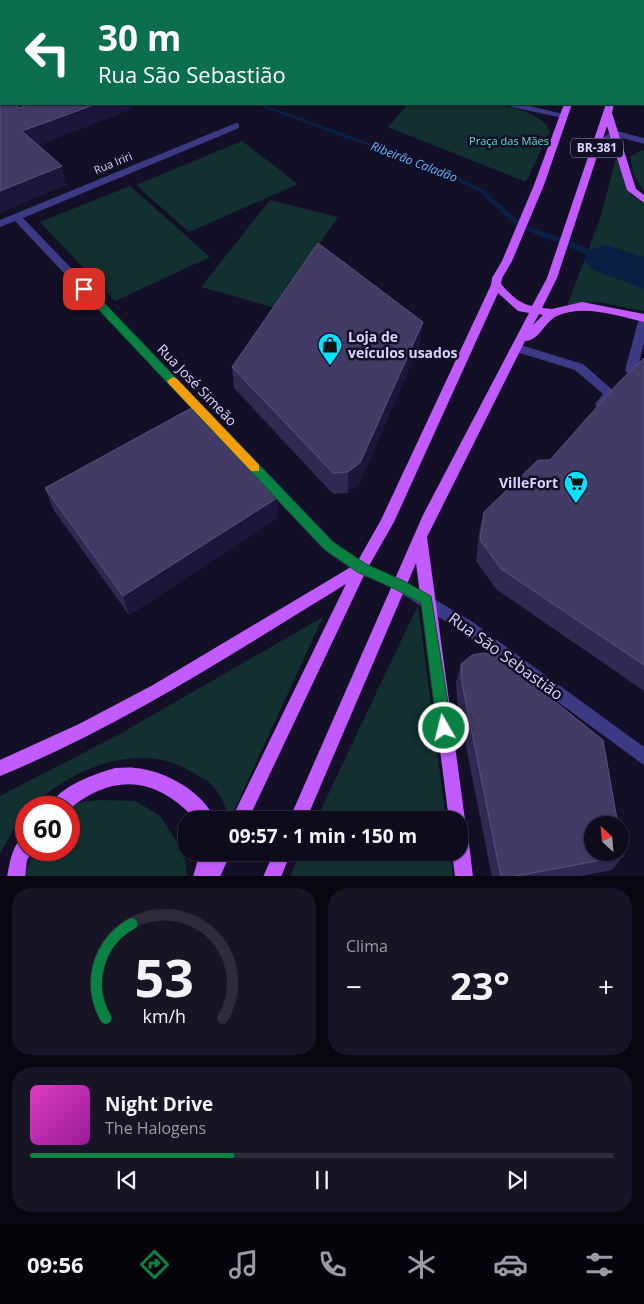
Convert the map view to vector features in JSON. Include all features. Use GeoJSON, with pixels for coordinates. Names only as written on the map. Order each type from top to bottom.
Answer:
{"type":"FeatureCollection","features":[{"type":"Feature","properties":{"kind":"main road","name":"BR-381"},"geometry":{"type":"LineString","coordinates":[[496,285],[497,278],[507,261],[539,185],[568,105]]}},
{"type":"Feature","properties":{"kind":"main road","name":"BR-381"},"geometry":{"type":"LineString","coordinates":[[537,311],[552,278],[582,192],[598,146],[608,107]]}},
{"type":"Feature","properties":{"kind":"main road"},"geometry":{"type":"LineString","coordinates":[[608,107],[613,132],[632,190],[644,200]]}},
{"type":"Feature","properties":{"kind":"main road"},"geometry":{"type":"LineString","coordinates":[[243,811],[361,568],[388,522],[496,285],[510,300],[522,308],[552,313],[582,306],[644,318]]}},
{"type":"Feature","properties":{"kind":"main road"},"geometry":{"type":"LineString","coordinates":[[301,811],[441,491],[537,311]]}},
{"type":"Feature","properties":{"kind":"main road"},"geometry":{"type":"LineString","coordinates":[[517,348],[552,313]]}},
{"type":"Feature","properties":{"kind":"main road"},"geometry":{"type":"LineString","coordinates":[[422,536],[427,600],[456,811]]}},
{"type":"Feature","properties":{"kind":"main road"},"geometry":{"type":"LineString","coordinates":[[0,768],[85,729],[158,690],[361,568]]}},
{"type":"Feature","properties":{"kind":"main road"},"geometry":{"type":"LineString","coordinates":[[72,796],[83,787],[112,777],[132,774],[157,781],[185,794],[199,811]]}},
{"type":"Feature","properties":{"kind":"main road"},"geometry":{"type":"LineString","coordinates":[[16,876],[19,861]]}},
{"type":"Feature","properties":{"kind":"main road"},"geometry":{"type":"LineString","coordinates":[[202,876],[206,861]]}},
{"type":"Feature","properties":{"kind":"main road"},"geometry":{"type":"LineString","coordinates":[[211,876],[218,861]]}},
{"type":"Feature","properties":{"kind":"main road"},"geometry":{"type":"LineString","coordinates":[[272,876],[279,861]]}},
{"type":"Feature","properties":{"kind":"main road"},"geometry":{"type":"LineString","coordinates":[[462,861],[464,876]]}},
{"type":"Feature","properties":{"kind":"street"},"geometry":{"type":"LineString","coordinates":[[516,105],[563,115]]}},
{"type":"Feature","properties":{"kind":"street","name":"Rua Iriri"},"geometry":{"type":"LineString","coordinates":[[0,224],[236,126]]}},
{"type":"Feature","properties":{"kind":"street"},"geometry":{"type":"LineString","coordinates":[[598,146],[613,132],[644,141]]}},
{"type":"Feature","properties":{"kind":"street","name":"Rua José Simeão"},"geometry":{"type":"LineString","coordinates":[[17,217],[329,546],[361,568]]}},
{"type":"Feature","properties":{"kind":"street"},"geometry":{"type":"LineString","coordinates":[[591,416],[611,394],[637,372],[644,322]]}},
{"type":"Feature","properties":{"kind":"street"},"geometry":{"type":"LineString","coordinates":[[517,348],[579,367],[611,394]]}},
{"type":"Feature","properties":{"kind":"street","name":"Rua São Sebastião"},"geometry":{"type":"LineString","coordinates":[[361,568],[427,600],[644,757]]}},
{"type":"Feature","properties":{"kind":"green space","name":"Praça das Mães"},"geometry":{"type":"Polygon","coordinates":[[[407,105],[493,105],[525,112],[540,120],[550,131],[526,182],[388,127],[407,105]]]}},
{"type":"Feature","properties":{"kind":"green space"},"geometry":{"type":"Polygon","coordinates":[[[242,141],[298,184],[189,232],[136,185],[242,141]]]}},
{"type":"Feature","properties":{"kind":"green space"},"geometry":{"type":"Polygon","coordinates":[[[641,150],[644,151],[644,192],[634,175],[630,157],[641,150]]]}},
{"type":"Feature","properties":{"kind":"green space"},"geometry":{"type":"Polygon","coordinates":[[[616,158],[631,194],[644,204],[644,311],[598,302],[567,306],[601,216],[616,158]]]}},
{"type":"Feature","properties":{"kind":"green space"},"geometry":{"type":"Polygon","coordinates":[[[130,186],[210,257],[115,301],[40,222],[130,186]]]}},
{"type":"Feature","properties":{"kind":"green space"},"geometry":{"type":"Polygon","coordinates":[[[270,200],[338,217],[275,308],[201,287],[270,200]]]}},
{"type":"Feature","properties":{"kind":"green space"},"geometry":{"type":"Polygon","coordinates":[[[418,605],[445,811],[320,811],[418,605]]]}},
{"type":"Feature","properties":{"kind":"green space"},"geometry":{"type":"Polygon","coordinates":[[[323,617],[234,811],[228,811],[214,787],[192,772],[172,763],[150,758],[107,763],[86,770],[44,796],[15,796],[15,826],[0,854],[0,796],[118,735],[323,617]]]}},
{"type":"Feature","properties":{"kind":"green space"},"geometry":{"type":"Polygon","coordinates":[[[98,800],[136,801],[160,816],[178,844],[178,861],[185,861],[187,876],[23,876],[30,861],[80,861],[80,802],[98,800]]]}},
{"type":"Feature","properties":{"kind":"green space"},"geometry":{"type":"Polygon","coordinates":[[[297,861],[451,861],[453,876],[290,876],[297,861]]]}},
{"type":"Feature","properties":{"kind":"building"},"geometry":{"type":"Polygon","coordinates":[[[0,105],[15,105],[19,108],[26,105],[93,105],[22,131],[62,166],[0,191],[0,105]]]}},
{"type":"Feature","properties":{"kind":"building","name":"Loja de veículos usados"},"geometry":{"type":"Polygon","coordinates":[[[318,243],[423,322],[360,463],[348,472],[333,473],[232,367],[318,243]]]}},
{"type":"Feature","properties":{"kind":"building","name":"VilleFort"},"geometry":{"type":"Polygon","coordinates":[[[644,358],[644,665],[501,569],[480,540],[484,512],[538,460],[550,460],[619,382],[644,358]]]}},
{"type":"Feature","properties":{"kind":"building"},"geometry":{"type":"Polygon","coordinates":[[[195,406],[277,498],[123,596],[45,488],[195,406]]]}},
{"type":"Feature","properties":{"kind":"building"},"geometry":{"type":"Polygon","coordinates":[[[484,653],[498,656],[603,740],[616,816],[584,816],[584,861],[596,861],[516,876],[501,876],[462,683],[461,664],[472,655],[484,653]]]}},
{"type":"Feature","properties":{"kind":"waterway","name":"Ribeirão Caladão"},"geometry":{"type":"LineString","coordinates":[[260,105],[444,172],[482,191],[519,225],[607,259]]}},
{"type":"Feature","properties":{"kind":"waterway","name":"Ribeirão Caladão"},"geometry":{"type":"LineString","coordinates":[[607,259],[644,274]]}},
{"type":"Feature","properties":{"kind":"slow traffic"},"geometry":{"type":"LineString","coordinates":[[173,381],[255,468]]}},
{"type":"Feature","properties":{"kind":"place","name":"Loja de veículos usados"},"geometry":{"type":"Point","coordinates":[330,366]}},
{"type":"Feature","properties":{"kind":"place","name":"VilleFort"},"geometry":{"type":"Point","coordinates":[576,504]}},
{"type":"Feature","properties":{"kind":"route"},"geometry":{"type":"LineString","coordinates":[[84,289],[329,546],[361,568],[427,600],[444,728]]}}]}
